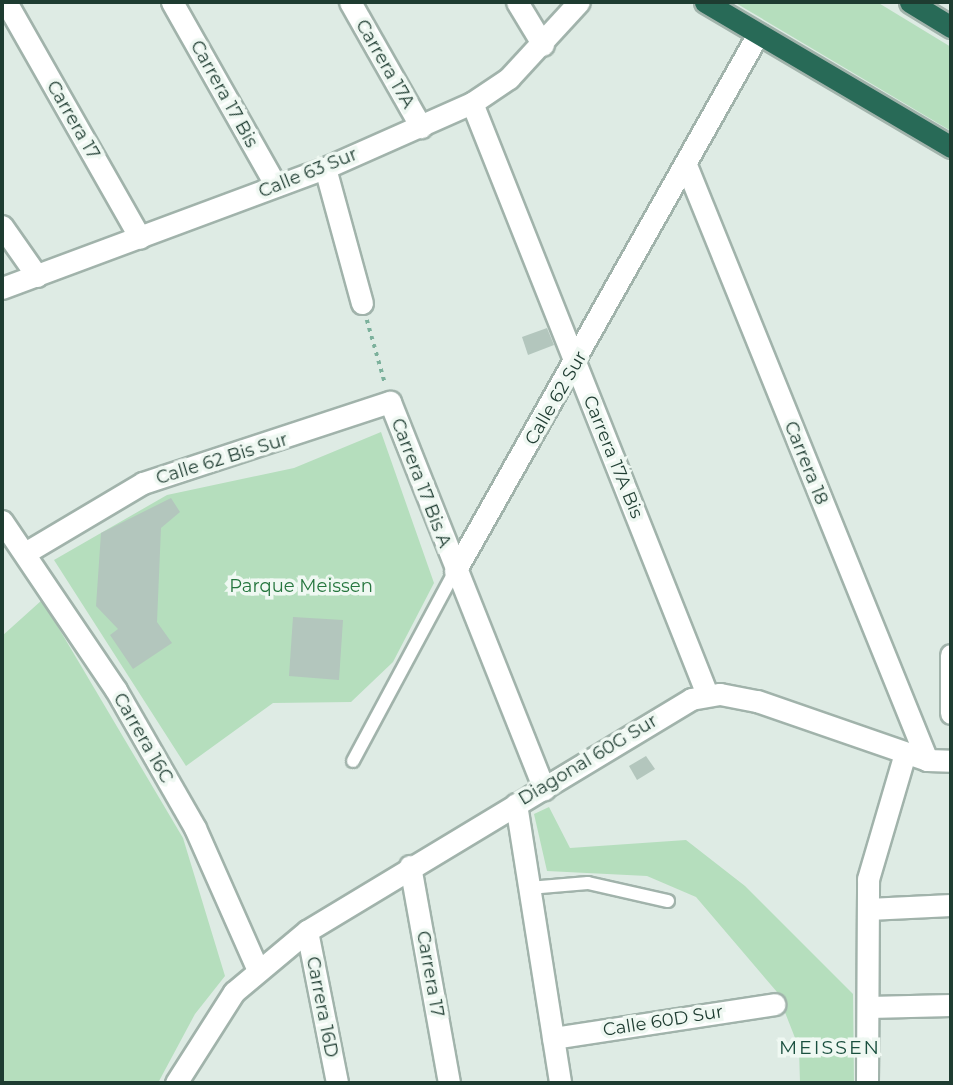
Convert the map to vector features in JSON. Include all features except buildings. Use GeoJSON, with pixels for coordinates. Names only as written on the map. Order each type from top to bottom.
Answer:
{"type":"FeatureCollection","features":[{"type":"Feature","properties":{"kind":"highway"},"geometry":{"type":"LineString","coordinates":[[705,2],[951,147]]}},
{"type":"Feature","properties":{"kind":"highway"},"geometry":{"type":"LineString","coordinates":[[910,2],[951,27]]}},
{"type":"Feature","properties":{"kind":"street","name":"Carrera 17 Bis"},"geometry":{"type":"LineString","coordinates":[[172,2],[276,187]]}},
{"type":"Feature","properties":{"kind":"street","name":"Carrera 17A"},"geometry":{"type":"LineString","coordinates":[[350,2],[421,127]]}},
{"type":"Feature","properties":{"kind":"street"},"geometry":{"type":"LineString","coordinates":[[517,2],[543,45]]}},
{"type":"Feature","properties":{"kind":"street","name":"Calle 63 Sur"},"geometry":{"type":"LineString","coordinates":[[2,288],[325,168],[472,103],[543,45],[579,2]]}},
{"type":"Feature","properties":{"kind":"street","name":"Carrera 17"},"geometry":{"type":"LineString","coordinates":[[4,3],[141,238]]}},
{"type":"Feature","properties":{"kind":"street","name":"Calle 62 Sur"},"geometry":{"type":"LineString","coordinates":[[455,571],[576,364],[758,34]]}},
{"type":"Feature","properties":{"kind":"street","name":"Carrera 17A Bis"},"geometry":{"type":"LineString","coordinates":[[472,103],[707,694]]}},
{"type":"Feature","properties":{"kind":"street","name":"Carrera 18"},"geometry":{"type":"LineString","coordinates":[[686,165],[927,760]]}},
{"type":"Feature","properties":{"kind":"street"},"geometry":{"type":"LineString","coordinates":[[325,168],[362,303]]}},
{"type":"Feature","properties":{"kind":"street"},"geometry":{"type":"LineString","coordinates":[[2,226],[37,275]]}},
{"type":"Feature","properties":{"kind":"street","name":"Calle 62 Bis Sur"},"geometry":{"type":"LineString","coordinates":[[25,553],[143,483],[390,402]]}},
{"type":"Feature","properties":{"kind":"street","name":"Carrera 17 Bis A"},"geometry":{"type":"LineString","coordinates":[[390,402],[544,789]]}},
{"type":"Feature","properties":{"kind":"street","name":"Carrera 16C"},"geometry":{"type":"LineString","coordinates":[[2,521],[116,690],[195,828],[258,970]]}},
{"type":"Feature","properties":{"kind":"street"},"geometry":{"type":"LineString","coordinates":[[951,655],[951,713]]}},
{"type":"Feature","properties":{"kind":"street","name":"Diagonal 60G Sur"},"geometry":{"type":"LineString","coordinates":[[176,1083],[211,1023],[258,970],[307,931],[410,866],[544,789],[676,706],[707,694],[757,701],[927,760],[951,761]]}},
{"type":"Feature","properties":{"kind":"street"},"geometry":{"type":"LineString","coordinates":[[867,1083],[867,909],[870,868],[905,753]]}},
{"type":"Feature","properties":{"kind":"street"},"geometry":{"type":"LineString","coordinates":[[516,804],[559,1083]]}},
{"type":"Feature","properties":{"kind":"street","name":"Carrera 17"},"geometry":{"type":"LineString","coordinates":[[410,866],[449,1083]]}},
{"type":"Feature","properties":{"kind":"street"},"geometry":{"type":"LineString","coordinates":[[867,909],[951,905]]}},
{"type":"Feature","properties":{"kind":"street","name":"Carrera 16D"},"geometry":{"type":"LineString","coordinates":[[307,931],[337,1083]]}},
{"type":"Feature","properties":{"kind":"street","name":"Calle 60D Sur"},"geometry":{"type":"LineString","coordinates":[[553,1038],[774,1004]]}},
{"type":"Feature","properties":{"kind":"street"},"geometry":{"type":"LineString","coordinates":[[869,1007],[951,1005]]}},
{"type":"Feature","properties":{"kind":"lane","name":"Calle 62 Sur"},"geometry":{"type":"LineString","coordinates":[[353,761],[455,571]]}},
{"type":"Feature","properties":{"kind":"lane"},"geometry":{"type":"LineString","coordinates":[[529,888],[589,883],[668,901]]}},
{"type":"Feature","properties":{"kind":"path","name":"Carrera 17 Bis A"},"geometry":{"type":"LineString","coordinates":[[362,303],[390,402]]}},
{"type":"Feature","properties":{"kind":"green space"},"geometry":{"type":"Polygon","coordinates":[[[734,2],[877,2],[951,47],[951,131],[734,2]]]}},
{"type":"Feature","properties":{"kind":"green space","name":"Parque Meissen"},"geometry":{"type":"Polygon","coordinates":[[[381,432],[434,583],[393,662],[351,702],[273,703],[186,766],[54,560],[167,495],[294,468],[381,432]]]}},
{"type":"Feature","properties":{"kind":"green space"},"geometry":{"type":"Polygon","coordinates":[[[42,600],[183,838],[225,976],[195,1014],[158,1083],[2,1083],[2,636],[42,600]]]}},
{"type":"Feature","properties":{"kind":"green space"},"geometry":{"type":"Polygon","coordinates":[[[549,807],[570,848],[686,840],[745,886],[853,994],[854,1083],[800,1083],[799,1048],[777,992],[696,897],[647,876],[547,871],[534,814],[549,807]]]}},
{"type":"Feature","properties":{"kind":"district","name":"MEISSEN"},"geometry":{"type":"Point","coordinates":[830,1048]}}]}
